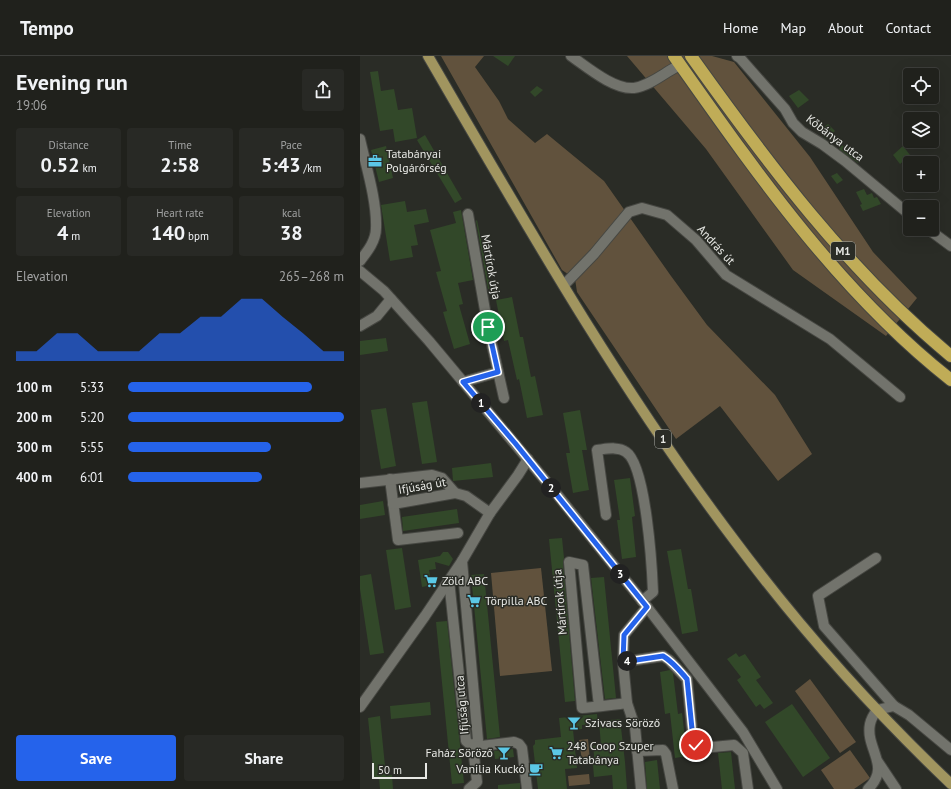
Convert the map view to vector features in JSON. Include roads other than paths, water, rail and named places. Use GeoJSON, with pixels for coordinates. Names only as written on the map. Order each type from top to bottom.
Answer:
{"type":"FeatureCollection","features":[{"type":"Feature","properties":{"kind":"highway","name":"M1"},"geometry":{"type":"LineString","coordinates":[[691,56],[746,133],[806,209],[887,298],[951,356]]}},
{"type":"Feature","properties":{"kind":"highway","name":"M1"},"geometry":{"type":"LineString","coordinates":[[675,61],[800,228],[876,311],[913,347],[951,380]]}},
{"type":"Feature","properties":{"kind":"main road","name":"1"},"geometry":{"type":"LineString","coordinates":[[428,56],[564,285],[652,423],[734,540],[835,664],[877,710],[951,784]]}},
{"type":"Feature","properties":{"kind":"street"},"geometry":{"type":"LineString","coordinates":[[571,56],[603,78],[623,88],[634,88],[647,83],[675,61]]}},
{"type":"Feature","properties":{"kind":"street","name":"Kőbánya utca"},"geometry":{"type":"LineString","coordinates":[[737,56],[761,82],[802,132],[822,144],[845,161],[903,209]]}},
{"type":"Feature","properties":{"kind":"street"},"geometry":{"type":"LineString","coordinates":[[360,139],[373,198],[376,229],[368,251],[360,261]]}},
{"type":"Feature","properties":{"kind":"street","name":"András út"},"geometry":{"type":"LineString","coordinates":[[564,285],[594,254],[629,212],[642,208],[667,215],[696,240],[726,275],[830,339],[900,397]]}},
{"type":"Feature","properties":{"kind":"street","name":"Mártírok útja"},"geometry":{"type":"LineString","coordinates":[[468,214],[488,327],[504,398]]}},
{"type":"Feature","properties":{"kind":"street"},"geometry":{"type":"LineString","coordinates":[[937,236],[951,246]]}},
{"type":"Feature","properties":{"kind":"street"},"geometry":{"type":"LineString","coordinates":[[360,271],[391,299],[463,382],[528,459],[645,604],[743,732],[777,789]]}},
{"type":"Feature","properties":{"kind":"street"},"geometry":{"type":"LineString","coordinates":[[360,326],[377,316],[391,299]]}},
{"type":"Feature","properties":{"kind":"street"},"geometry":{"type":"LineString","coordinates":[[463,382],[498,372]]}},
{"type":"Feature","properties":{"kind":"street"},"geometry":{"type":"LineString","coordinates":[[606,515],[596,450],[617,448],[627,452],[633,461],[640,479],[652,551],[653,592],[624,635],[623,662],[627,703],[635,727],[641,789]]}},
{"type":"Feature","properties":{"kind":"street"},"geometry":{"type":"LineString","coordinates":[[360,707],[462,561],[490,513],[518,476],[528,459]]}},
{"type":"Feature","properties":{"kind":"street","name":"Ifjúság út"},"geometry":{"type":"LineString","coordinates":[[360,483],[432,474],[442,478],[455,493]]}},
{"type":"Feature","properties":{"kind":"street","name":"Ifjúság út"},"geometry":{"type":"LineString","coordinates":[[390,479],[398,540],[458,533]]}},
{"type":"Feature","properties":{"kind":"street","name":"Ifjúság út"},"geometry":{"type":"LineString","coordinates":[[393,504],[455,493],[466,496],[490,513]]}},
{"type":"Feature","properties":{"kind":"street"},"geometry":{"type":"LineString","coordinates":[[876,558],[818,596],[824,626],[894,706],[909,715],[951,750]]}},
{"type":"Feature","properties":{"kind":"street","name":"Ifjúság utca"},"geometry":{"type":"LineString","coordinates":[[449,580],[466,741],[473,747],[478,740],[462,561]]}},
{"type":"Feature","properties":{"kind":"street","name":"Mártírok útja"},"geometry":{"type":"LineString","coordinates":[[599,706],[583,565],[569,562],[582,708],[627,703]]}},
{"type":"Feature","properties":{"kind":"street"},"geometry":{"type":"LineString","coordinates":[[623,662],[663,656],[669,660],[687,679],[693,739],[696,745],[702,748],[734,745],[740,750],[743,753],[745,762],[748,789]]}},
{"type":"Feature","properties":{"kind":"street"},"geometry":{"type":"LineString","coordinates":[[868,789],[875,782],[879,773],[870,736],[870,725],[877,710],[894,706]]}},
{"type":"Feature","properties":{"kind":"street"},"geometry":{"type":"LineString","coordinates":[[469,789],[477,782],[473,747],[514,742],[519,744],[522,748],[527,789]]}},
{"type":"Feature","properties":{"kind":"street"},"geometry":{"type":"LineString","coordinates":[[637,751],[663,750],[666,754],[673,789]]}},
{"type":"Feature","properties":{"kind":"street"},"geometry":{"type":"LineString","coordinates":[[877,760],[896,789]]}},
{"type":"Feature","properties":{"kind":"place","name":"Tatabányai Polgárőrség"},"geometry":{"type":"Point","coordinates":[375,161]}},
{"type":"Feature","properties":{"kind":"place","name":"Zöld ABC"},"geometry":{"type":"Point","coordinates":[431,581]}},
{"type":"Feature","properties":{"kind":"place","name":"Törpilla ABC"},"geometry":{"type":"Point","coordinates":[474,601]}},
{"type":"Feature","properties":{"kind":"place","name":"Szivacs Söröző"},"geometry":{"type":"Point","coordinates":[574,723]}},
{"type":"Feature","properties":{"kind":"place","name":"Faház Söröző"},"geometry":{"type":"Point","coordinates":[504,753]}},
{"type":"Feature","properties":{"kind":"place","name":"248 Coop Szuper Tatabánya"},"geometry":{"type":"Point","coordinates":[556,753]}},
{"type":"Feature","properties":{"kind":"place","name":"Vanilia Kuckó"},"geometry":{"type":"Point","coordinates":[536,769]}}]}
